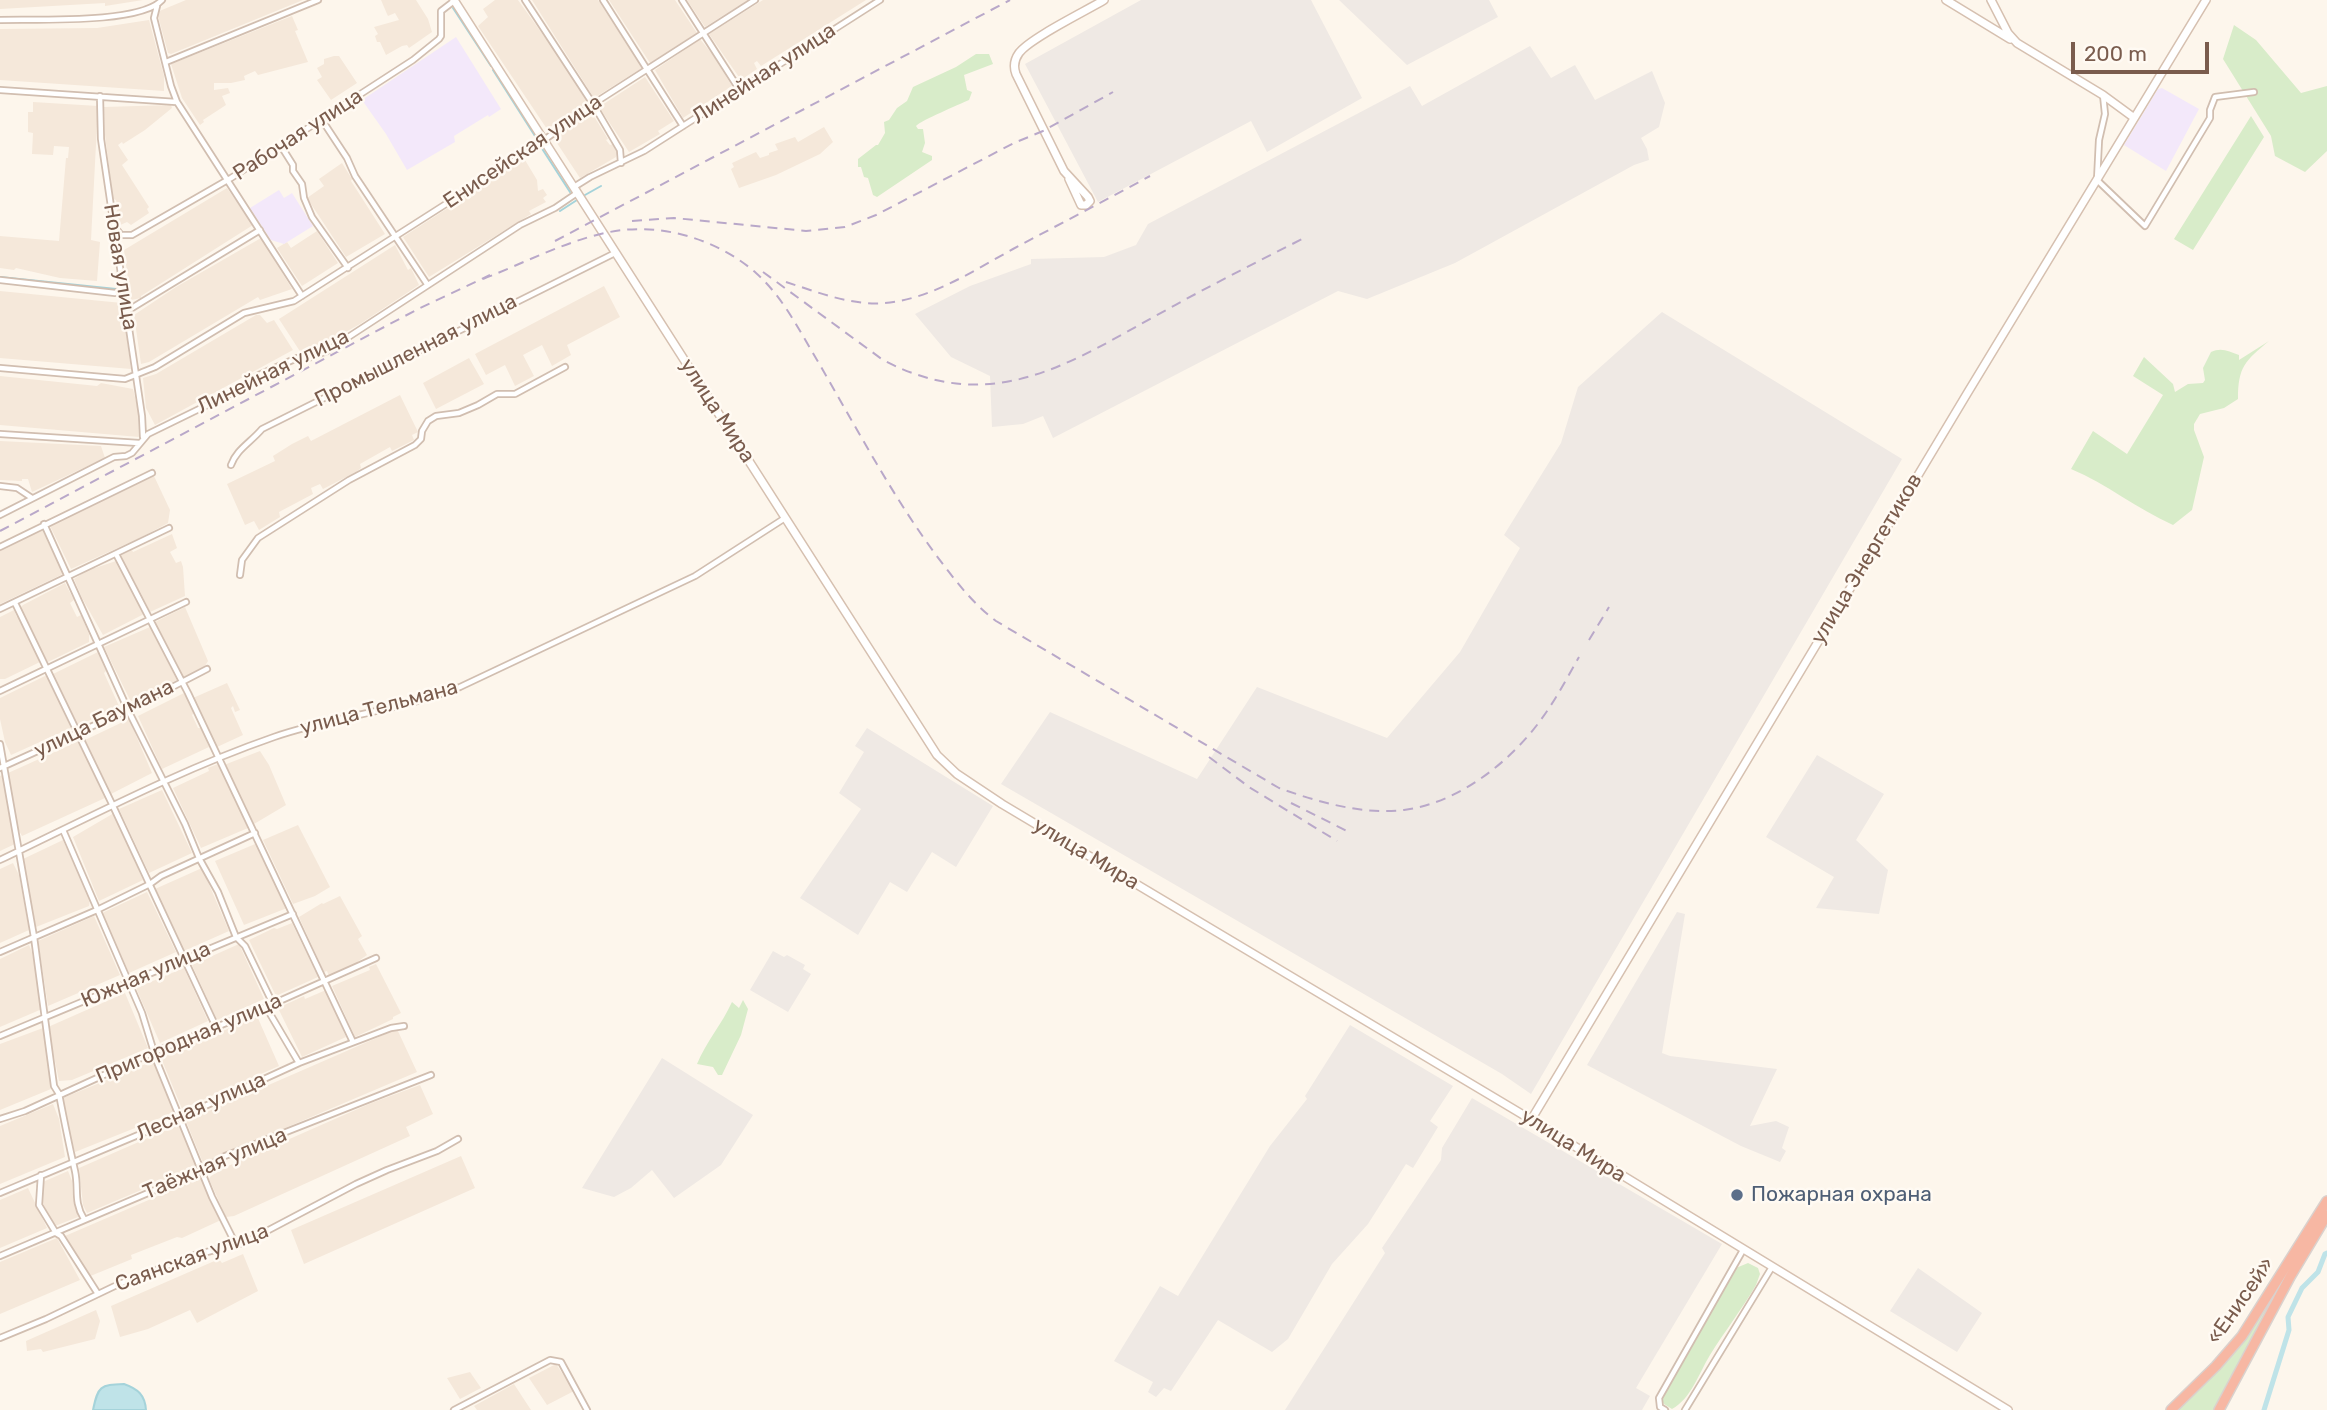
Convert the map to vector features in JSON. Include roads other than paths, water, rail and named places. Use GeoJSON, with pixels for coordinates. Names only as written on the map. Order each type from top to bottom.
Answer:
{"type":"FeatureCollection","features":[{"type":"Feature","properties":{"kind":"highway","name":"«Енисей»"},"geometry":{"type":"LineString","coordinates":[[2171,1410],[2242,1336],[2327,1202]]}},
{"type":"Feature","properties":{"kind":"highway","name":"«Енисей»"},"geometry":{"type":"LineString","coordinates":[[2219,1410],[2290,1277],[2327,1215]]}},
{"type":"Feature","properties":{"kind":"main road","name":"улица Мира"},"geometry":{"type":"LineString","coordinates":[[455,0],[937,755],[957,775],[2008,1410]]}},
{"type":"Feature","properties":{"kind":"main road"},"geometry":{"type":"LineString","coordinates":[[1069,179],[1016,74],[1014,64],[1019,54],[1030,44],[1104,0]]}},
{"type":"Feature","properties":{"kind":"main road"},"geometry":{"type":"LineString","coordinates":[[1946,0],[2133,117]]}},
{"type":"Feature","properties":{"kind":"main road"},"geometry":{"type":"LineString","coordinates":[[1991,0],[2008,33],[2017,43]]}},
{"type":"Feature","properties":{"kind":"main road","name":"улица Энергетиков"},"geometry":{"type":"LineString","coordinates":[[1531,1120],[2133,117],[2206,0]]}},
{"type":"Feature","properties":{"kind":"street"},"geometry":{"type":"LineString","coordinates":[[162,0],[157,6],[154,18],[177,102],[302,296]]}},
{"type":"Feature","properties":{"kind":"street"},"geometry":{"type":"LineString","coordinates":[[166,61],[318,0]]}},
{"type":"Feature","properties":{"kind":"street"},"geometry":{"type":"LineString","coordinates":[[435,7],[441,11],[455,0]]}},
{"type":"Feature","properties":{"kind":"street"},"geometry":{"type":"LineString","coordinates":[[525,0],[593,104],[620,150],[621,163]]}},
{"type":"Feature","properties":{"kind":"street"},"geometry":{"type":"LineString","coordinates":[[603,0],[683,126]]}},
{"type":"Feature","properties":{"kind":"street"},"geometry":{"type":"LineString","coordinates":[[682,0],[739,89]]}},
{"type":"Feature","properties":{"kind":"street","name":"Енисейская улица"},"geometry":{"type":"LineString","coordinates":[[136,375],[155,367],[244,313],[291,302],[302,296],[755,0]]}},
{"type":"Feature","properties":{"kind":"street","name":"Линейная улица"},"geometry":{"type":"LineString","coordinates":[[0,514],[114,457],[132,453],[143,438],[238,390],[259,375],[297,358],[303,360],[327,351],[520,225],[555,208],[590,177],[644,151],[880,0]]}},
{"type":"Feature","properties":{"kind":"street"},"geometry":{"type":"LineString","coordinates":[[0,20],[115,16],[137,13],[157,6]]}},
{"type":"Feature","properties":{"kind":"street","name":"Рабочая улица"},"geometry":{"type":"LineString","coordinates":[[114,226],[121,234],[132,235],[322,120],[435,44],[441,36],[441,11]]}},
{"type":"Feature","properties":{"kind":"street"},"geometry":{"type":"LineString","coordinates":[[161,100],[171,86]]}},
{"type":"Feature","properties":{"kind":"street"},"geometry":{"type":"LineString","coordinates":[[0,90],[177,102]]}},
{"type":"Feature","properties":{"kind":"street"},"geometry":{"type":"LineString","coordinates":[[2103,96],[2105,114],[2099,140],[2097,180],[2145,226],[2210,118],[2215,97],[2254,92]]}},
{"type":"Feature","properties":{"kind":"street","name":"Новая улица"},"geometry":{"type":"LineString","coordinates":[[100,96],[101,139],[143,438]]}},
{"type":"Feature","properties":{"kind":"street"},"geometry":{"type":"LineString","coordinates":[[322,120],[347,158],[355,176],[427,284]]}},
{"type":"Feature","properties":{"kind":"street"},"geometry":{"type":"LineString","coordinates":[[281,146],[302,184],[304,198],[312,217],[348,268]]}},
{"type":"Feature","properties":{"kind":"street"},"geometry":{"type":"LineString","coordinates":[[127,311],[261,230]]}},
{"type":"Feature","properties":{"kind":"street","name":"Промышленная улица"},"geometry":{"type":"LineString","coordinates":[[231,465],[234,455],[262,429],[615,253]]}},
{"type":"Feature","properties":{"kind":"street"},"geometry":{"type":"LineString","coordinates":[[0,280],[115,293],[124,289]]}},
{"type":"Feature","properties":{"kind":"street"},"geometry":{"type":"LineString","coordinates":[[240,575],[242,560],[258,538],[349,480],[415,445],[421,439],[428,421],[436,416],[459,413],[497,394],[515,394],[565,367]]}},
{"type":"Feature","properties":{"kind":"street"},"geometry":{"type":"LineString","coordinates":[[0,368],[119,380],[136,375]]}},
{"type":"Feature","properties":{"kind":"street"},"geometry":{"type":"LineString","coordinates":[[0,434],[139,443]]}},
{"type":"Feature","properties":{"kind":"street"},"geometry":{"type":"LineString","coordinates":[[0,547],[152,473]]}},
{"type":"Feature","properties":{"kind":"street"},"geometry":{"type":"LineString","coordinates":[[0,486],[17,488],[32,498]]}},
{"type":"Feature","properties":{"kind":"street","name":"улица Тельмана"},"geometry":{"type":"LineString","coordinates":[[0,860],[164,782],[283,734],[460,687],[695,576],[786,517]]}},
{"type":"Feature","properties":{"kind":"street"},"geometry":{"type":"LineString","coordinates":[[44,524],[128,710],[218,892],[236,937],[245,946],[299,1063]]}},
{"type":"Feature","properties":{"kind":"street"},"geometry":{"type":"LineString","coordinates":[[0,609],[169,528]]}},
{"type":"Feature","properties":{"kind":"street"},"geometry":{"type":"LineString","coordinates":[[116,554],[255,833],[353,1042]]}},
{"type":"Feature","properties":{"kind":"street"},"geometry":{"type":"LineString","coordinates":[[0,691],[186,602]]}},
{"type":"Feature","properties":{"kind":"street"},"geometry":{"type":"LineString","coordinates":[[15,603],[216,1027]]}},
{"type":"Feature","properties":{"kind":"street","name":"улица Баумана"},"geometry":{"type":"LineString","coordinates":[[2,767],[128,710],[207,669]]}},
{"type":"Feature","properties":{"kind":"street"},"geometry":{"type":"LineString","coordinates":[[0,744],[34,937],[54,1086],[59,1094],[75,1173],[79,1210],[85,1219]]}},
{"type":"Feature","properties":{"kind":"street"},"geometry":{"type":"LineString","coordinates":[[63,830],[142,1013],[154,1052],[202,1170],[236,1245]]}},
{"type":"Feature","properties":{"kind":"street"},"geometry":{"type":"LineString","coordinates":[[0,951],[97,910],[161,876],[255,833]]}},
{"type":"Feature","properties":{"kind":"street","name":"Южная улица"},"geometry":{"type":"LineString","coordinates":[[0,1036],[293,914]]}},
{"type":"Feature","properties":{"kind":"street","name":"Пригородная улица"},"geometry":{"type":"LineString","coordinates":[[0,1119],[25,1111],[154,1052],[376,958]]}},
{"type":"Feature","properties":{"kind":"street","name":"Лесная улица"},"geometry":{"type":"LineString","coordinates":[[0,1193],[181,1118],[299,1063],[391,1028],[404,1026]]}},
{"type":"Feature","properties":{"kind":"street","name":"Таёжная улица"},"geometry":{"type":"LineString","coordinates":[[0,1256],[202,1170],[226,1156],[430,1075]]}},
{"type":"Feature","properties":{"kind":"street","name":"Саянская улица"},"geometry":{"type":"LineString","coordinates":[[0,1338],[119,1284],[195,1255],[246,1242],[367,1179],[437,1151],[458,1139]]}},
{"type":"Feature","properties":{"kind":"street"},"geometry":{"type":"LineString","coordinates":[[41,1175],[39,1205],[55,1233],[61,1236],[98,1294]]}},
{"type":"Feature","properties":{"kind":"street"},"geometry":{"type":"LineString","coordinates":[[1665,1410],[1660,1407],[1659,1398],[1743,1250]]}},
{"type":"Feature","properties":{"kind":"street"},"geometry":{"type":"LineString","coordinates":[[1684,1409],[1772,1267]]}},
{"type":"Feature","properties":{"kind":"street"},"geometry":{"type":"LineString","coordinates":[[454,1410],[550,1360],[561,1362],[587,1410]]}},
{"type":"Feature","properties":{"kind":"water"},"geometry":{"type":"Polygon","coordinates":[[[124,1384],[140,1393],[146,1410],[93,1410],[101,1388],[124,1384]]]}},
{"type":"Feature","properties":{"kind":"waterway"},"geometry":{"type":"LineString","coordinates":[[453,8],[491,66]]}},
{"type":"Feature","properties":{"kind":"waterway"},"geometry":{"type":"LineString","coordinates":[[493,70],[535,136]]}},
{"type":"Feature","properties":{"kind":"waterway"},"geometry":{"type":"LineString","coordinates":[[541,147],[570,192]]}},
{"type":"Feature","properties":{"kind":"waterway"},"geometry":{"type":"LineString","coordinates":[[585,195],[601,186]]}},
{"type":"Feature","properties":{"kind":"waterway"},"geometry":{"type":"LineString","coordinates":[[560,211],[577,200]]}},
{"type":"Feature","properties":{"kind":"waterway"},"geometry":{"type":"LineString","coordinates":[[0,277],[116,289]]}},
{"type":"Feature","properties":{"kind":"waterway"},"geometry":{"type":"LineString","coordinates":[[2264,1410],[2289,1330],[2288,1317],[2302,1288],[2318,1272],[2327,1253]]}},
{"type":"Feature","properties":{"kind":"railway"},"geometry":{"type":"LineString","coordinates":[[555,241],[1010,0]]}},
{"type":"Feature","properties":{"kind":"railway"},"geometry":{"type":"LineString","coordinates":[[632,221],[674,218],[806,231],[845,227],[876,215],[1014,143],[1043,131],[1113,92]]}},
{"type":"Feature","properties":{"kind":"railway"},"geometry":{"type":"LineString","coordinates":[[786,282],[860,302],[885,303],[919,296],[967,275],[1150,176]]}},
{"type":"Feature","properties":{"kind":"railway"},"geometry":{"type":"LineString","coordinates":[[483,279],[570,243],[623,230],[677,233],[727,252],[766,282],[782,303],[904,508],[943,564],[979,606],[996,621],[1279,788],[1340,806],[1372,811],[1404,810],[1444,799],[1481,779],[1513,752],[1545,713],[1579,657]]}},
{"type":"Feature","properties":{"kind":"railway"},"geometry":{"type":"LineString","coordinates":[[763,272],[883,360],[923,377],[961,384],[996,383],[1031,376],[1064,364],[1306,237]]}},
{"type":"Feature","properties":{"kind":"railway"},"geometry":{"type":"LineString","coordinates":[[0,531],[420,308],[490,275]]}},
{"type":"Feature","properties":{"kind":"railway"},"geometry":{"type":"LineString","coordinates":[[1589,640],[1609,607]]}},
{"type":"Feature","properties":{"kind":"railway"},"geometry":{"type":"LineString","coordinates":[[1209,757],[1249,787],[1337,841]]}},
{"type":"Feature","properties":{"kind":"railway"},"geometry":{"type":"LineString","coordinates":[[1291,803],[1351,833]]}},
{"type":"Feature","properties":{"kind":"place","name":"Пожарная охрана"},"geometry":{"type":"Point","coordinates":[1737,1195]}}]}
